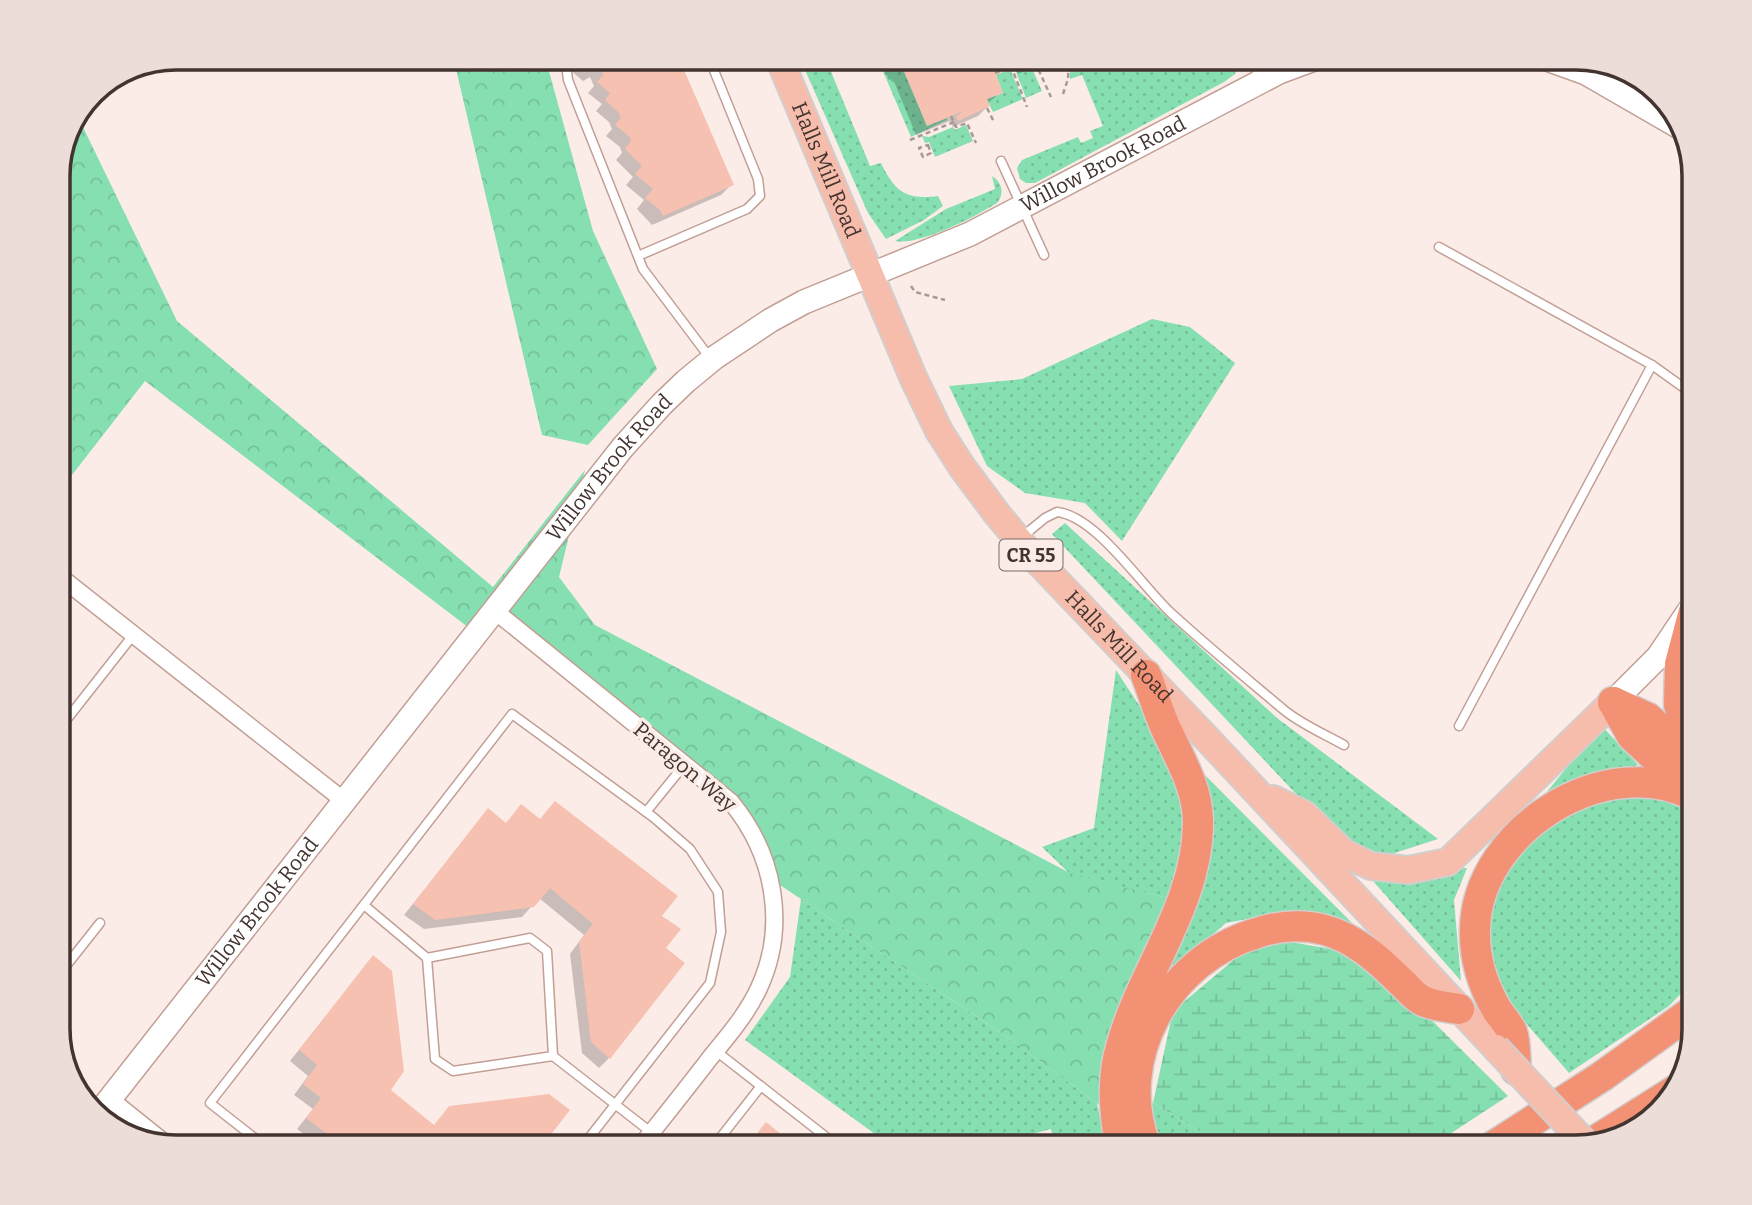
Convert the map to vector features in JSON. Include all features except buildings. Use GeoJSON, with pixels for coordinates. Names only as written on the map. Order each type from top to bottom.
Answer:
{"type":"FeatureCollection","features":[{"type":"Feature","properties":{"kind":"highway"},"geometry":{"type":"LineString","coordinates":[[1682,656],[1679,705],[1682,712]]}},
{"type":"Feature","properties":{"kind":"highway"},"geometry":{"type":"LineString","coordinates":[[1119,1135],[1114,1091],[1120,1047],[1187,887],[1197,836],[1195,798],[1186,768],[1168,735],[1146,675]]}},
{"type":"Feature","properties":{"kind":"highway"},"geometry":{"type":"LineString","coordinates":[[1613,702],[1648,718],[1682,748]]}},
{"type":"Feature","properties":{"kind":"highway"},"geometry":{"type":"LineString","coordinates":[[1613,702],[1632,736],[1682,783]]}},
{"type":"Feature","properties":{"kind":"highway"},"geometry":{"type":"LineString","coordinates":[[1517,1070],[1486,989],[1475,944],[1480,894],[1497,860],[1508,846],[1543,814],[1563,802],[1599,788],[1639,781],[1661,783],[1682,790]]}},
{"type":"Feature","properties":{"kind":"highway"},"geometry":{"type":"LineString","coordinates":[[1142,1135],[1135,1093],[1140,1052],[1147,1030],[1169,992],[1187,973],[1222,947],[1243,937],[1288,927],[1303,926],[1324,930],[1360,947],[1422,1001],[1459,1009]]}},
{"type":"Feature","properties":{"kind":"highway"},"geometry":{"type":"LineString","coordinates":[[1601,1077],[1682,1006]]}},
{"type":"Feature","properties":{"kind":"highway"},"geometry":{"type":"LineString","coordinates":[[1511,1135],[1601,1077],[1682,1019]]}},
{"type":"Feature","properties":{"kind":"highway"},"geometry":{"type":"LineString","coordinates":[[1618,1126],[1647,1108]]}},
{"type":"Feature","properties":{"kind":"main road","name":"Halls Mill Road"},"geometry":{"type":"LineString","coordinates":[[784,70],[913,377],[939,431],[962,467],[1018,540],[1256,790],[1459,1009],[1504,1040]]}},
{"type":"Feature","properties":{"kind":"main road"},"geometry":{"type":"LineString","coordinates":[[1256,790],[1306,815],[1344,853],[1371,866],[1409,870],[1448,862],[1613,702]]}},
{"type":"Feature","properties":{"kind":"main road"},"geometry":{"type":"LineString","coordinates":[[1517,1070],[1580,1135]]}},
{"type":"Feature","properties":{"kind":"street","name":"Willow Brook Road"},"geometry":{"type":"LineString","coordinates":[[104,1106],[637,430],[662,404],[712,360],[771,320],[804,302],[970,233],[1021,207],[1256,70]]}},
{"type":"Feature","properties":{"kind":"street"},"geometry":{"type":"LineString","coordinates":[[1578,70],[1665,119]]}},
{"type":"Feature","properties":{"kind":"street"},"geometry":{"type":"LineString","coordinates":[[70,584],[343,800]]}},
{"type":"Feature","properties":{"kind":"street","name":"Paragon Way"},"geometry":{"type":"LineString","coordinates":[[495,611],[731,802],[744,818],[761,850],[773,892],[774,933],[767,969],[748,1008],[652,1133]]}},
{"type":"Feature","properties":{"kind":"street"},"geometry":{"type":"LineString","coordinates":[[1613,702],[1658,657],[1682,622]]}},
{"type":"Feature","properties":{"kind":"street"},"geometry":{"type":"LineString","coordinates":[[104,1106],[139,1128]]}},
{"type":"Feature","properties":{"kind":"lane"},"geometry":{"type":"LineString","coordinates":[[567,70],[568,80],[643,269],[712,360]]}},
{"type":"Feature","properties":{"kind":"lane"},"geometry":{"type":"LineString","coordinates":[[638,256],[747,209],[760,196],[758,179],[714,70]]}},
{"type":"Feature","properties":{"kind":"lane"},"geometry":{"type":"LineString","coordinates":[[1001,161],[1044,255]]}},
{"type":"Feature","properties":{"kind":"lane"},"geometry":{"type":"LineString","coordinates":[[1438,247],[1652,365],[1682,386]]}},
{"type":"Feature","properties":{"kind":"lane"},"geometry":{"type":"LineString","coordinates":[[1459,726],[1652,365]]}},
{"type":"Feature","properties":{"kind":"lane"},"geometry":{"type":"LineString","coordinates":[[1018,540],[1045,518],[1057,512],[1072,515],[1111,548],[1169,611],[1287,713],[1344,745]]}},
{"type":"Feature","properties":{"kind":"lane"},"geometry":{"type":"LineString","coordinates":[[70,715],[134,634]]}},
{"type":"Feature","properties":{"kind":"lane"},"geometry":{"type":"LineString","coordinates":[[251,1135],[210,1103],[512,714],[646,812],[690,849],[718,892],[721,932],[710,983],[592,1135]]}},
{"type":"Feature","properties":{"kind":"lane"},"geometry":{"type":"LineString","coordinates":[[646,812],[685,764]]}},
{"type":"Feature","properties":{"kind":"lane"},"geometry":{"type":"LineString","coordinates":[[364,905],[427,958],[435,1059],[440,1064],[453,1071],[553,1056],[652,1133]]}},
{"type":"Feature","properties":{"kind":"lane"},"geometry":{"type":"LineString","coordinates":[[70,961],[100,923]]}},
{"type":"Feature","properties":{"kind":"lane"},"geometry":{"type":"LineString","coordinates":[[427,958],[530,938],[547,951],[553,1056]]}},
{"type":"Feature","properties":{"kind":"lane"},"geometry":{"type":"LineString","coordinates":[[716,1051],[824,1135]]}},
{"type":"Feature","properties":{"kind":"lane"},"geometry":{"type":"LineString","coordinates":[[722,1135],[761,1086]]}},
{"type":"Feature","properties":{"kind":"path"},"geometry":{"type":"LineString","coordinates":[[995,73],[1002,70]]}},
{"type":"Feature","properties":{"kind":"path"},"geometry":{"type":"LineString","coordinates":[[1013,70],[1027,107]]}},
{"type":"Feature","properties":{"kind":"path"},"geometry":{"type":"LineString","coordinates":[[1039,70],[1051,97]]}},
{"type":"Feature","properties":{"kind":"path"},"geometry":{"type":"LineString","coordinates":[[1063,94],[1068,70]]}},
{"type":"Feature","properties":{"kind":"path"},"geometry":{"type":"LineString","coordinates":[[987,108],[993,122]]}},
{"type":"Feature","properties":{"kind":"path"},"geometry":{"type":"LineString","coordinates":[[951,116],[956,127],[967,123],[976,142]]}},
{"type":"Feature","properties":{"kind":"path"},"geometry":{"type":"LineString","coordinates":[[910,140],[954,122]]}},
{"type":"Feature","properties":{"kind":"path"},"geometry":{"type":"LineString","coordinates":[[919,136],[924,146]]}},
{"type":"Feature","properties":{"kind":"path"},"geometry":{"type":"LineString","coordinates":[[932,153],[923,157],[919,148],[928,145],[932,153],[934,160]]}},
{"type":"Feature","properties":{"kind":"path"},"geometry":{"type":"LineString","coordinates":[[911,286],[915,292],[945,300]]}},
{"type":"Feature","properties":{"kind":"green space"},"geometry":{"type":"Polygon","coordinates":[[[456,70],[549,70],[593,231],[657,369],[588,445],[542,435],[456,70]]]}},
{"type":"Feature","properties":{"kind":"green space"},"geometry":{"type":"Polygon","coordinates":[[[805,70],[830,70],[870,166],[881,163],[891,181],[903,192],[918,197],[938,196],[943,206],[924,220],[886,239],[868,213],[805,70]]]}},
{"type":"Feature","properties":{"kind":"green space"},"geometry":{"type":"Polygon","coordinates":[[[882,70],[903,70],[927,126],[947,118],[911,137],[882,70]]]}},
{"type":"Feature","properties":{"kind":"green space"},"geometry":{"type":"Polygon","coordinates":[[[1010,70],[1023,99],[993,112],[987,99],[1003,93],[996,75],[1010,70]]]}},
{"type":"Feature","properties":{"kind":"green space"},"geometry":{"type":"Polygon","coordinates":[[[1015,70],[1033,70],[1042,91],[1026,98],[1015,70]]]}},
{"type":"Feature","properties":{"kind":"green space"},"geometry":{"type":"Polygon","coordinates":[[[1070,70],[1236,70],[1224,82],[1035,183],[1026,183],[1020,179],[1017,168],[1022,160],[1078,137],[1081,143],[1093,138],[1090,131],[1103,126],[1082,75],[1070,79],[1070,70]]]}},
{"type":"Feature","properties":{"kind":"green space"},"geometry":{"type":"Polygon","coordinates":[[[966,125],[973,141],[935,157],[929,142],[925,143],[922,136],[929,137],[953,127],[955,130],[966,125]]]}},
{"type":"Feature","properties":{"kind":"green space"},"geometry":{"type":"Polygon","coordinates":[[[83,126],[177,321],[493,587],[585,470],[559,577],[595,625],[1070,873],[1167,898],[1115,1016],[1105,1109],[1004,1035],[771,879],[732,801],[497,609],[477,634],[145,381],[70,478],[70,170],[83,126]]]}},
{"type":"Feature","properties":{"kind":"green space"},"geometry":{"type":"Polygon","coordinates":[[[992,176],[1001,188],[997,203],[932,235],[895,241],[946,209],[995,189],[992,176]]]}},
{"type":"Feature","properties":{"kind":"green space"},"geometry":{"type":"Polygon","coordinates":[[[1152,319],[1190,327],[1235,363],[1122,541],[1085,503],[1025,493],[987,466],[949,386],[1022,379],[1152,319]]]}},
{"type":"Feature","properties":{"kind":"green space"},"geometry":{"type":"Polygon","coordinates":[[[1065,523],[1277,718],[1438,839],[1376,859],[1329,829],[1052,534],[1065,523]]]}},
{"type":"Feature","properties":{"kind":"green space"},"geometry":{"type":"Polygon","coordinates":[[[1116,670],[1165,745],[1179,798],[1186,835],[1167,898],[1070,874],[1042,847],[1094,828],[1116,670]]]}},
{"type":"Feature","properties":{"kind":"green space"},"geometry":{"type":"Polygon","coordinates":[[[1601,725],[1638,765],[1542,798],[1601,725]]]}},
{"type":"Feature","properties":{"kind":"green space"},"geometry":{"type":"Polygon","coordinates":[[[1199,769],[1363,934],[1284,912],[1226,923],[1151,988],[1199,769]]]}},
{"type":"Feature","properties":{"kind":"green space"},"geometry":{"type":"Polygon","coordinates":[[[1649,789],[1682,804],[1682,992],[1669,1006],[1569,1073],[1505,999],[1491,966],[1484,920],[1512,856],[1550,819],[1592,799],[1649,789]]]}},
{"type":"Feature","properties":{"kind":"green space"},"geometry":{"type":"Polygon","coordinates":[[[1467,868],[1454,900],[1461,981],[1366,873],[1467,868]]]}},
{"type":"Feature","properties":{"kind":"green space"},"geometry":{"type":"Polygon","coordinates":[[[801,899],[1004,1035],[1097,1103],[1104,1135],[1052,1135],[1051,1129],[1028,1135],[876,1135],[745,1040],[790,977],[801,899]]]}},
{"type":"Feature","properties":{"kind":"green space"},"geometry":{"type":"Polygon","coordinates":[[[1261,937],[1366,955],[1508,1096],[1448,1135],[1205,1135],[1153,1103],[1173,1011],[1261,937]]]}},
{"type":"Feature","properties":{"kind":"green space"},"geometry":{"type":"Polygon","coordinates":[[[1153,1103],[1205,1135],[1151,1135],[1142,1112],[1153,1103]]]}}]}
